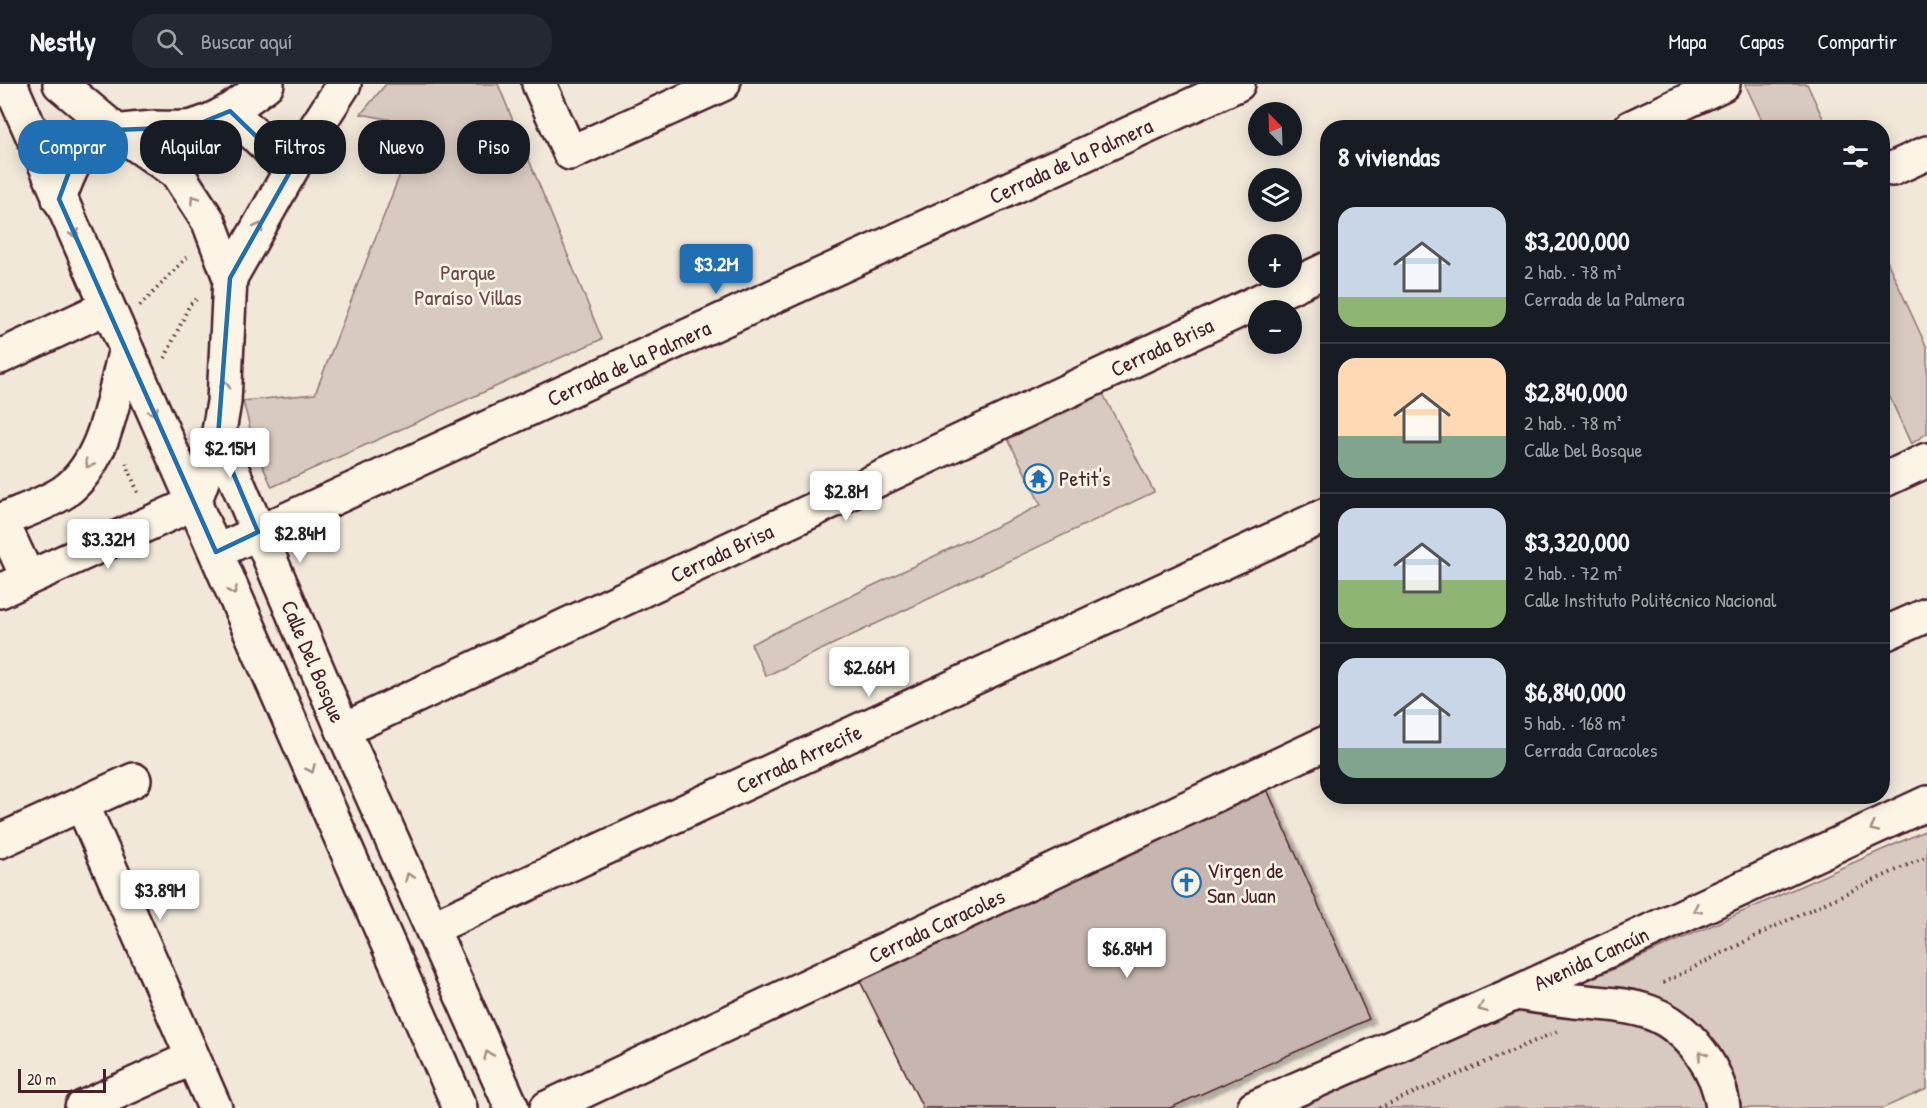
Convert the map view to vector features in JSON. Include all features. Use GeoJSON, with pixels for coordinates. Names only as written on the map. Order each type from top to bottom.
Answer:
{"type":"FeatureCollection","features":[{"type":"Feature","properties":{"kind":"street"},"geometry":{"type":"LineString","coordinates":[[128,129],[191,127],[230,111],[267,84]]}},
{"type":"Feature","properties":{"kind":"street"},"geometry":{"type":"LineString","coordinates":[[322,120],[344,84]]}},
{"type":"Feature","properties":{"kind":"street"},"geometry":{"type":"LineString","coordinates":[[539,84],[570,153],[723,84]]}},
{"type":"Feature","properties":{"kind":"street","name":"Cerrada de la Palmera"},"geometry":{"type":"LineString","coordinates":[[216,552],[1238,84]]}},
{"type":"Feature","properties":{"kind":"street"},"geometry":{"type":"LineString","coordinates":[[1647,120],[1723,84]]}},
{"type":"Feature","properties":{"kind":"street"},"geometry":{"type":"LineString","coordinates":[[10,101],[60,85],[103,120]]}},
{"type":"Feature","properties":{"kind":"street","name":"Calle Del Bosque"},"geometry":{"type":"LineString","coordinates":[[10,101],[59,199],[117,328],[460,1108]]}},
{"type":"Feature","properties":{"kind":"street"},"geometry":{"type":"LineString","coordinates":[[230,111],[254,134]]}},
{"type":"Feature","properties":{"kind":"street"},"geometry":{"type":"LineString","coordinates":[[0,357],[117,328],[102,437],[91,465],[64,492],[1,521],[14,585],[194,503],[218,437],[224,402],[230,278],[212,231],[177,173],[128,139]]}},
{"type":"Feature","properties":{"kind":"street"},"geometry":{"type":"LineString","coordinates":[[1892,169],[1927,153]]}},
{"type":"Feature","properties":{"kind":"street"},"geometry":{"type":"LineString","coordinates":[[59,199],[68,174]]}},
{"type":"Feature","properties":{"kind":"street"},"geometry":{"type":"LineString","coordinates":[[230,278],[289,174]]}},
{"type":"Feature","properties":{"kind":"street","name":"Cerrada Brisa"},"geometry":{"type":"LineString","coordinates":[[343,730],[1320,273]]}},
{"type":"Feature","properties":{"kind":"street","name":"Calle Del Bosque"},"geometry":{"type":"LineString","coordinates":[[218,437],[343,730],[512,1108]]}},
{"type":"Feature","properties":{"kind":"street"},"geometry":{"type":"LineString","coordinates":[[1890,477],[1927,460]]}},
{"type":"Feature","properties":{"kind":"street","name":"Cerrada Arrecife"},"geometry":{"type":"LineString","coordinates":[[432,928],[1320,518]]}},
{"type":"Feature","properties":{"kind":"street"},"geometry":{"type":"LineString","coordinates":[[1890,631],[1927,615]]}},
{"type":"Feature","properties":{"kind":"street","name":"Cerrada Caracoles"},"geometry":{"type":"LineString","coordinates":[[547,1108],[1320,746]]}},
{"type":"Feature","properties":{"kind":"street"},"geometry":{"type":"LineString","coordinates":[[0,841],[134,780]]}},
{"type":"Feature","properties":{"kind":"street","name":"Avenida Cancún"},"geometry":{"type":"LineString","coordinates":[[1254,1108],[1516,993],[1927,803]]}},
{"type":"Feature","properties":{"kind":"street"},"geometry":{"type":"LineString","coordinates":[[82,804],[215,1108]]}},
{"type":"Feature","properties":{"kind":"street"},"geometry":{"type":"LineString","coordinates":[[1516,993],[1622,1004],[1668,1022],[1683,1032],[1703,1056],[1718,1082],[1723,1108]]}},
{"type":"Feature","properties":{"kind":"street"},"geometry":{"type":"LineString","coordinates":[[82,1108],[192,1058]]}},
{"type":"Feature","properties":{"kind":"path"},"geometry":{"type":"LineString","coordinates":[[117,328],[212,231]]}},
{"type":"Feature","properties":{"kind":"path"},"geometry":{"type":"LineString","coordinates":[[147,397],[190,304]]}},
{"type":"Feature","properties":{"kind":"path"},"geometry":{"type":"LineString","coordinates":[[102,437],[119,447],[151,522]]}},
{"type":"Feature","properties":{"kind":"highlighted area"},"geometry":{"type":"Polygon","coordinates":[[[230,111],[291,170],[230,278],[218,437],[258,532],[216,552],[59,199],[73,161],[85,147],[115,130],[191,127],[230,111]]]}},
{"type":"Feature","properties":{"kind":"green space","name":"Parque Paraíso Villas"},"geometry":{"type":"Polygon","coordinates":[[[386,84],[498,84],[513,120],[457,120],[457,174],[530,174],[530,162],[602,339],[272,487],[256,451],[243,401],[315,394],[400,174],[445,174],[445,120],[393,120],[361,114],[386,84]]]}},
{"type":"Feature","properties":{"kind":"green space"},"geometry":{"type":"Polygon","coordinates":[[[1745,84],[1807,84],[1824,120],[1762,120],[1745,84]]]}},
{"type":"Feature","properties":{"kind":"green space"},"geometry":{"type":"Polygon","coordinates":[[[1890,267],[1927,348],[1927,433],[1911,444],[1890,398],[1890,267]]]}},
{"type":"Feature","properties":{"kind":"green space"},"geometry":{"type":"Polygon","coordinates":[[[1101,390],[1154,492],[766,676],[751,644],[1041,505],[1004,431],[1101,390]]]}},
{"type":"Feature","properties":{"kind":"green space"},"geometry":{"type":"Polygon","coordinates":[[[1927,830],[1927,1089],[1883,1108],[1300,1108],[1927,830]]]}},
{"type":"Feature","properties":{"kind":"building","name":"Virgen de San Juan"},"geometry":{"type":"Polygon","coordinates":[[[1266,787],[1369,1019],[1170,1108],[923,1108],[859,979],[1266,787]]]}},
{"type":"Feature","properties":{"kind":"place","name":"Petit's"},"geometry":{"type":"Point","coordinates":[1038,478]}},
{"type":"Feature","properties":{"kind":"place","name":"Virgen de San Juan"},"geometry":{"type":"Point","coordinates":[1186,883]}}]}
